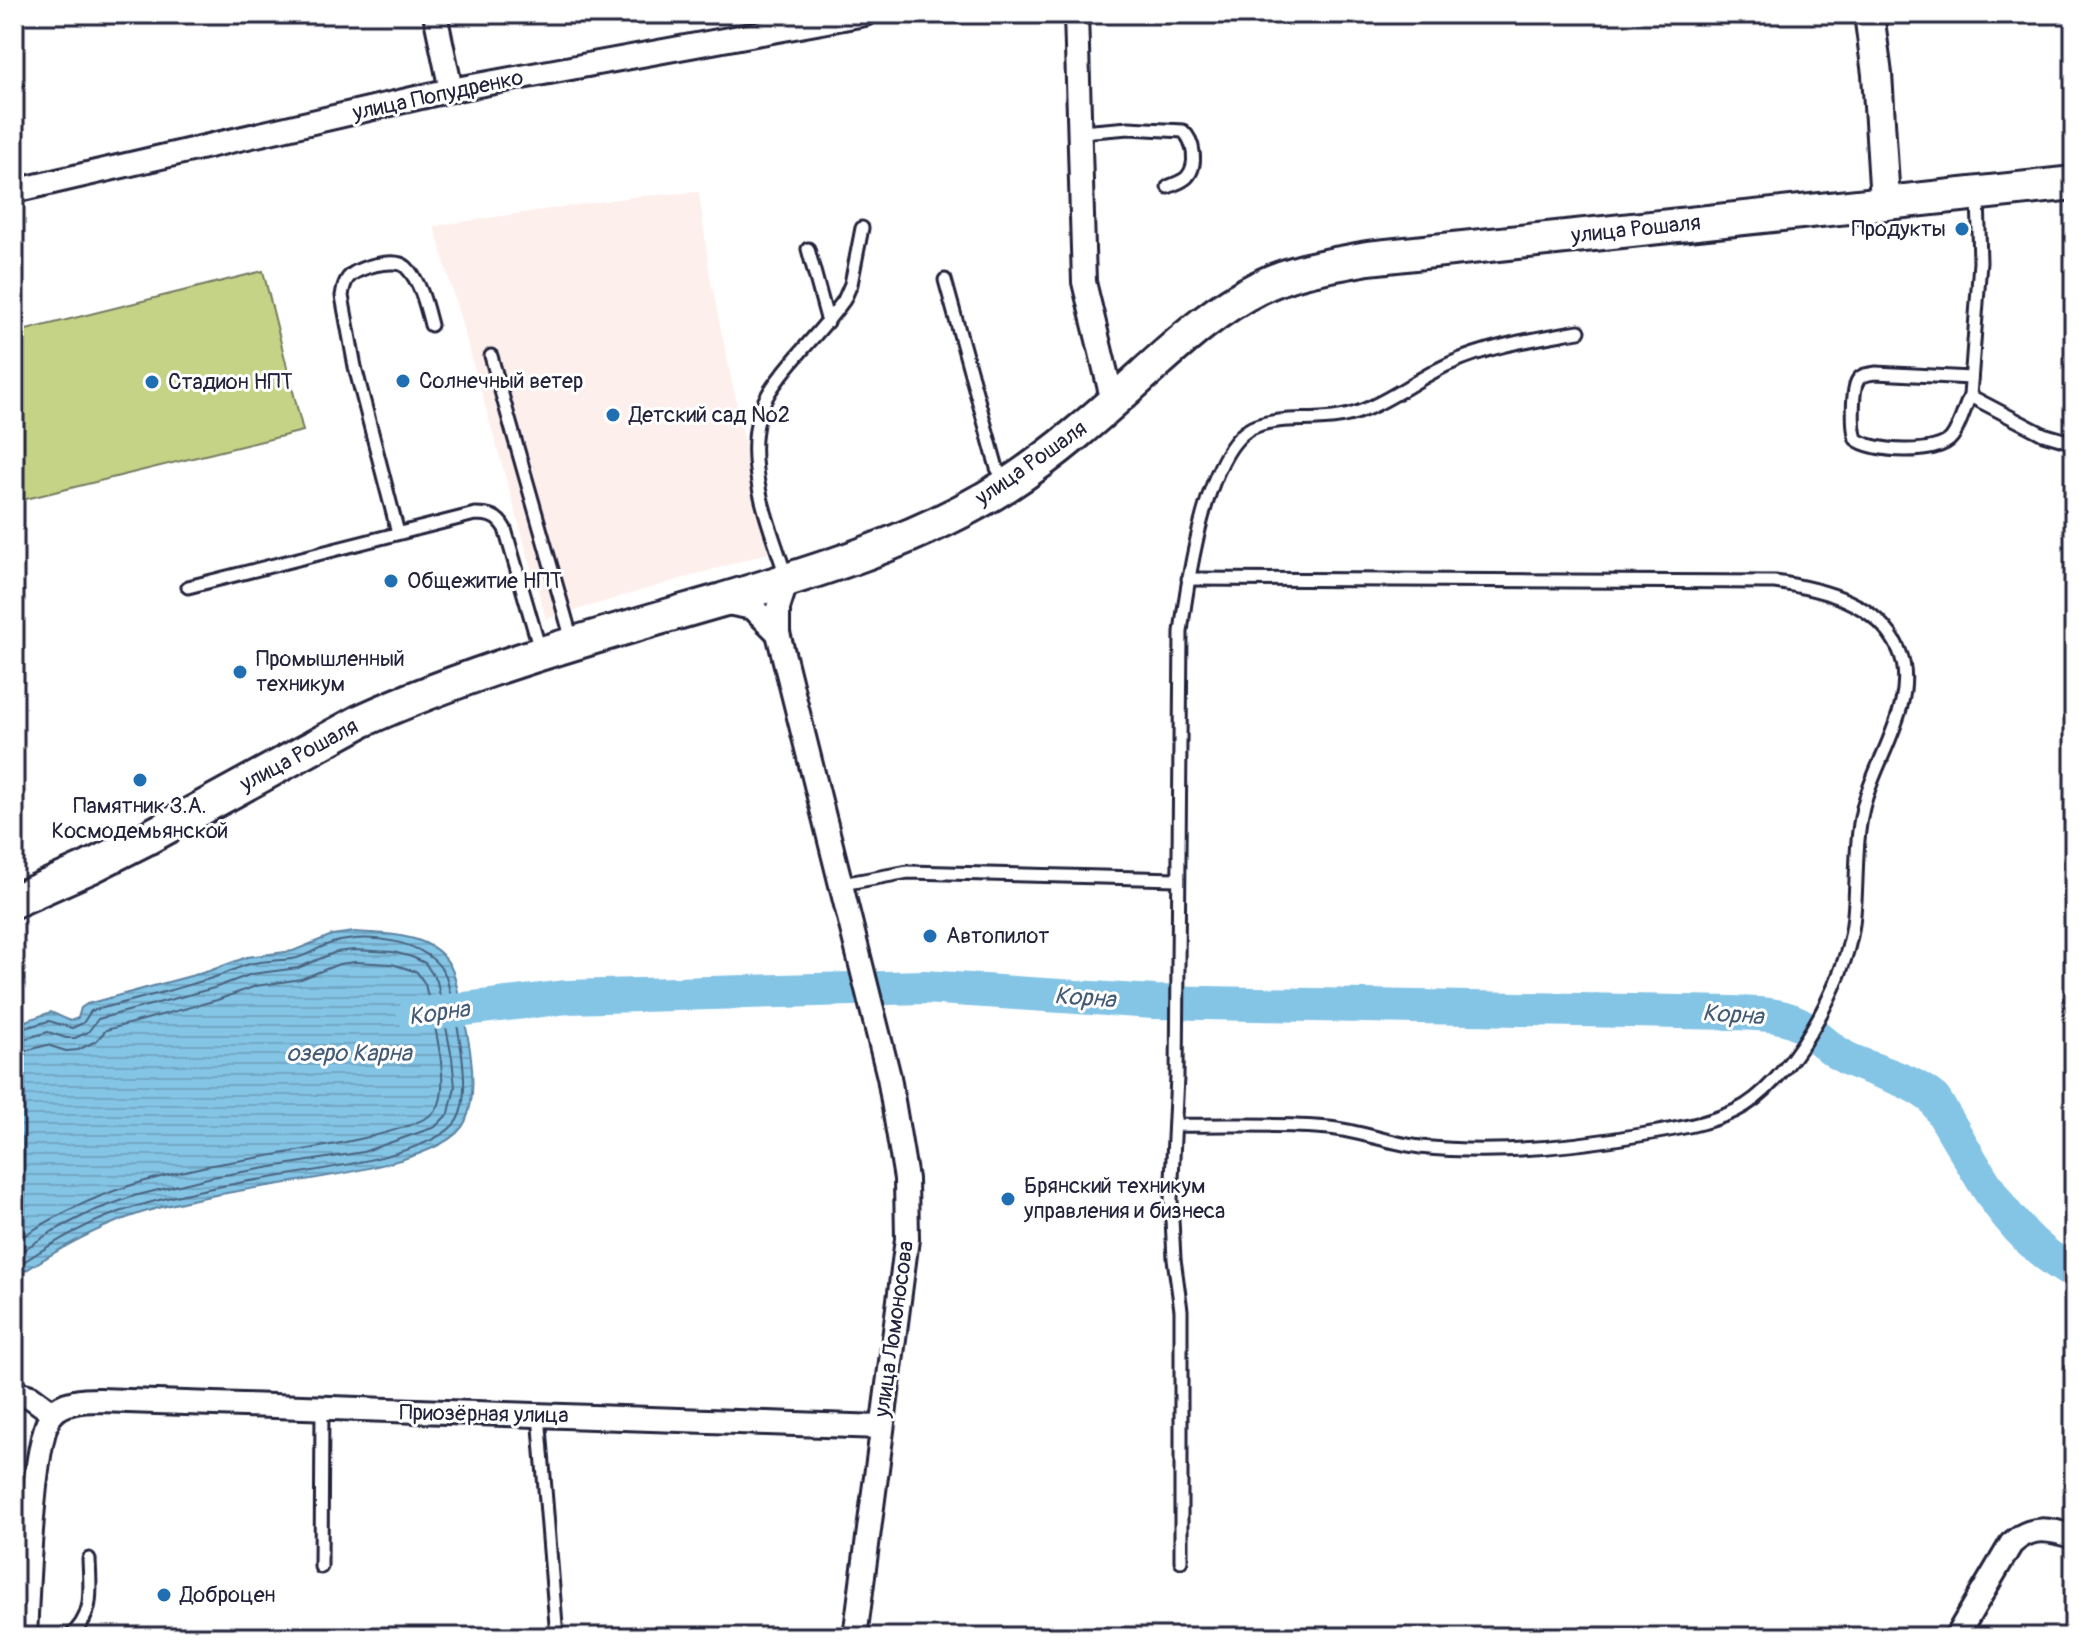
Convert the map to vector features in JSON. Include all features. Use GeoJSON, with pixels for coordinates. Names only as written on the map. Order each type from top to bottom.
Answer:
{"type":"FeatureCollection","features":[{"type":"Feature","properties":{"kind":"main road","name":"улица Рошаля"},"geometry":{"type":"LineString","coordinates":[[14,901],[135,844],[361,721],[440,687],[787,580],[912,533],[1007,485],[1113,402],[1208,319],[1259,287],[1308,270],[1368,258],[2074,183]]}},
{"type":"Feature","properties":{"kind":"street"},"geometry":{"type":"LineString","coordinates":[[435,14],[451,90]]}},
{"type":"Feature","properties":{"kind":"street","name":"улица Попудренко"},"geometry":{"type":"LineString","coordinates":[[14,191],[451,90],[865,14]]}},
{"type":"Feature","properties":{"kind":"street"},"geometry":{"type":"LineString","coordinates":[[1076,14],[1084,282],[1113,402]]}},
{"type":"Feature","properties":{"kind":"street"},"geometry":{"type":"LineString","coordinates":[[1869,14],[1877,74],[1885,201]]}},
{"type":"Feature","properties":{"kind":"street"},"geometry":{"type":"LineString","coordinates":[[787,580],[778,608],[778,633],[842,884]]}},
{"type":"Feature","properties":{"kind":"street"},"geometry":{"type":"LineString","coordinates":[[713,602],[753,608],[778,633]]}},
{"type":"Feature","properties":{"kind":"street","name":"улица Ломоносова"},"geometry":{"type":"LineString","coordinates":[[842,884],[876,1023],[901,1145],[907,1220],[855,1637]]}},
{"type":"Feature","properties":{"kind":"street"},"geometry":{"type":"LineString","coordinates":[[14,1392],[31,1397],[53,1413],[42,1437],[25,1637]]}},
{"type":"Feature","properties":{"kind":"street","name":"Приозёрная улица"},"geometry":{"type":"LineString","coordinates":[[53,1413],[64,1405],[87,1400],[881,1427]]}},
{"type":"Feature","properties":{"kind":"street"},"geometry":{"type":"LineString","coordinates":[[1956,1637],[2011,1544],[2036,1530],[2055,1531],[2074,1537]]}},
{"type":"Feature","properties":{"kind":"lane"},"geometry":{"type":"LineString","coordinates":[[1081,132],[1129,128],[1183,131],[1191,141],[1192,168],[1187,176],[1168,187]]}},
{"type":"Feature","properties":{"kind":"lane"},"geometry":{"type":"LineString","coordinates":[[1971,378],[1865,375],[1855,389],[1853,431],[1862,444],[1870,447],[1924,450],[1936,448],[1952,438],[1970,396],[1980,262],[1978,193]]}},
{"type":"Feature","properties":{"kind":"lane"},"geometry":{"type":"LineString","coordinates":[[787,580],[759,483],[755,464],[756,436],[770,391],[844,300],[851,284],[862,228]]}},
{"type":"Feature","properties":{"kind":"lane"},"geometry":{"type":"LineString","coordinates":[[808,249],[828,322]]}},
{"type":"Feature","properties":{"kind":"lane"},"geometry":{"type":"LineString","coordinates":[[398,533],[355,367],[342,296],[344,284],[355,272],[397,262],[405,266],[418,284],[431,325]]}},
{"type":"Feature","properties":{"kind":"lane"},"geometry":{"type":"LineString","coordinates":[[945,280],[997,468],[1007,485]]}},
{"type":"Feature","properties":{"kind":"lane"},"geometry":{"type":"LineString","coordinates":[[1181,1561],[1181,1310],[1171,1199],[1176,1125],[1181,632],[1188,579],[1207,499],[1227,456],[1247,430],[1269,422],[1340,418],[1366,410],[1448,364],[1483,350],[1579,331]]}},
{"type":"Feature","properties":{"kind":"lane"},"geometry":{"type":"LineString","coordinates":[[491,356],[574,645]]}},
{"type":"Feature","properties":{"kind":"lane"},"geometry":{"type":"LineString","coordinates":[[1970,396],[2043,434],[2074,443]]}},
{"type":"Feature","properties":{"kind":"lane"},"geometry":{"type":"LineString","coordinates":[[188,587],[475,514],[494,516],[501,521],[541,655]]}},
{"type":"Feature","properties":{"kind":"lane"},"geometry":{"type":"LineString","coordinates":[[1176,1125],[1325,1127],[1352,1130],[1398,1143],[1448,1148],[1567,1146],[1676,1129],[1735,1111],[1754,1101],[1799,1048],[1834,988],[1850,945],[1863,806],[1897,719],[1903,686],[1900,653],[1893,638],[1871,614],[1832,594],[1810,587],[1775,582],[1188,579]]}},
{"type":"Feature","properties":{"kind":"lane"},"geometry":{"type":"LineString","coordinates":[[842,884],[908,872],[1177,879]]}},
{"type":"Feature","properties":{"kind":"lane"},"geometry":{"type":"LineString","coordinates":[[321,1567],[322,1410]]}},
{"type":"Feature","properties":{"kind":"lane"},"geometry":{"type":"LineString","coordinates":[[539,1415],[557,1637]]}},
{"type":"Feature","properties":{"kind":"lane"},"geometry":{"type":"LineString","coordinates":[[69,1637],[82,1625],[89,1611],[89,1559]]}},
{"type":"Feature","properties":{"kind":"shaded area","name":"Детский сад №2"},"geometry":{"type":"Polygon","coordinates":[[[699,192],[710,277],[768,553],[546,619],[434,226],[639,196],[699,192]]]}},
{"type":"Feature","properties":{"kind":"green space","name":"Стадион НПТ"},"geometry":{"type":"Polygon","coordinates":[[[263,271],[303,431],[14,502],[14,333],[263,271]]]}},
{"type":"Feature","properties":{"kind":"water","name":"озеро Карна"},"geometry":{"type":"Polygon","coordinates":[[[354,932],[414,939],[428,944],[449,964],[463,1012],[472,1071],[470,1107],[465,1122],[452,1137],[428,1150],[364,1169],[204,1197],[138,1214],[74,1242],[14,1278],[14,1025],[51,1012],[70,1021],[78,1018],[81,1008],[87,1004],[209,971],[247,957],[293,951],[332,935],[354,932]]]}},
{"type":"Feature","properties":{"kind":"waterway","name":"Корна"},"geometry":{"type":"LineString","coordinates":[[414,1015],[567,997],[924,987],[1154,1002],[1770,1015],[1797,1022],[1844,1057],[1904,1081],[1934,1099],[2009,1218],[2049,1257],[2074,1273]]}},
{"type":"Feature","properties":{"kind":"place","name":"Продукты"},"geometry":{"type":"Point","coordinates":[1962,229]}},
{"type":"Feature","properties":{"kind":"place","name":"Солнечный ветер"},"geometry":{"type":"Point","coordinates":[403,381]}},
{"type":"Feature","properties":{"kind":"place","name":"Стадион НПТ"},"geometry":{"type":"Point","coordinates":[152,382]}},
{"type":"Feature","properties":{"kind":"place","name":"Детский сад №2"},"geometry":{"type":"Point","coordinates":[613,415]}},
{"type":"Feature","properties":{"kind":"place","name":"Общежитие НПТ"},"geometry":{"type":"Point","coordinates":[391,581]}},
{"type":"Feature","properties":{"kind":"place","name":"Промышленный техникум"},"geometry":{"type":"Point","coordinates":[240,672]}},
{"type":"Feature","properties":{"kind":"place","name":"Памятник З.А. Космодемьянской"},"geometry":{"type":"Point","coordinates":[140,780]}},
{"type":"Feature","properties":{"kind":"place","name":"Автопилот"},"geometry":{"type":"Point","coordinates":[930,936]}},
{"type":"Feature","properties":{"kind":"place","name":"Брянский техникум управления и бизнеса"},"geometry":{"type":"Point","coordinates":[1008,1199]}},
{"type":"Feature","properties":{"kind":"place","name":"Доброцен"},"geometry":{"type":"Point","coordinates":[164,1595]}}]}
